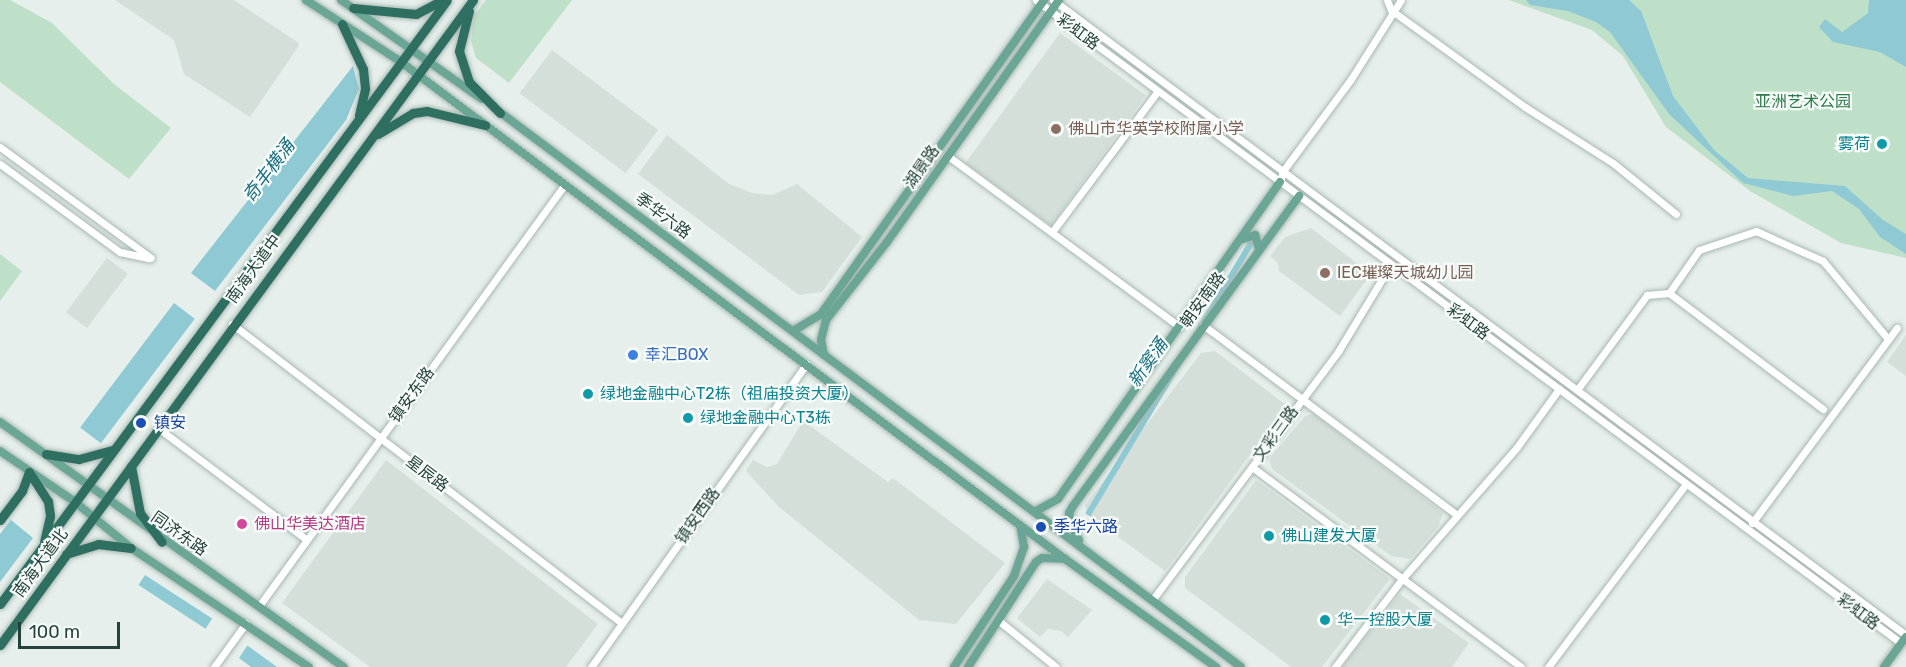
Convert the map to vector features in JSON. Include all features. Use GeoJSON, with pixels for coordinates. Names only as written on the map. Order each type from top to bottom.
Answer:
{"type":"FeatureCollection","features":[{"type":"Feature","properties":{"kind":"highway"},"geometry":{"type":"LineString","coordinates":[[353,8],[416,14],[445,0]]}},
{"type":"Feature","properties":{"kind":"highway","name":"南海大道中"},"geometry":{"type":"LineString","coordinates":[[88,484],[354,128],[445,0]]}},
{"type":"Feature","properties":{"kind":"highway"},"geometry":{"type":"LineString","coordinates":[[473,0],[459,51],[469,82],[500,113]]}},
{"type":"Feature","properties":{"kind":"highway","name":"南海大道中"},"geometry":{"type":"LineString","coordinates":[[107,499],[232,324],[473,0]]}},
{"type":"Feature","properties":{"kind":"highway"},"geometry":{"type":"LineString","coordinates":[[342,24],[363,69],[365,89],[354,128]]}},
{"type":"Feature","properties":{"kind":"highway"},"geometry":{"type":"LineString","coordinates":[[369,141],[413,113],[427,111],[485,125]]}},
{"type":"Feature","properties":{"kind":"highway"},"geometry":{"type":"LineString","coordinates":[[300,200],[312,215]]}},
{"type":"Feature","properties":{"kind":"highway"},"geometry":{"type":"LineString","coordinates":[[46,454],[79,459],[114,449]]}},
{"type":"Feature","properties":{"kind":"highway"},"geometry":{"type":"LineString","coordinates":[[131,466],[140,513],[162,542]]}},
{"type":"Feature","properties":{"kind":"highway"},"geometry":{"type":"LineString","coordinates":[[0,520],[22,491],[29,471]]}},
{"type":"Feature","properties":{"kind":"highway"},"geometry":{"type":"LineString","coordinates":[[29,471],[48,501],[50,516],[44,545]]}},
{"type":"Feature","properties":{"kind":"highway","name":"南海大道北"},"geometry":{"type":"LineString","coordinates":[[0,604],[88,484]]}},
{"type":"Feature","properties":{"kind":"highway","name":"南海大道北"},"geometry":{"type":"LineString","coordinates":[[0,645],[107,499]]}},
{"type":"Feature","properties":{"kind":"highway"},"geometry":{"type":"LineString","coordinates":[[66,554],[98,544],[131,548]]}},
{"type":"Feature","properties":{"kind":"main road","name":"季华六路"},"geometry":{"type":"LineString","coordinates":[[306,0],[418,74],[1065,559],[1216,667]]}},
{"type":"Feature","properties":{"kind":"main road","name":"季华六路"},"geometry":{"type":"LineString","coordinates":[[341,0],[429,59],[1036,511],[1241,667]]}},
{"type":"Feature","properties":{"kind":"main road","name":"湖景路"},"geometry":{"type":"LineString","coordinates":[[793,331],[821,314],[1040,1]]}},
{"type":"Feature","properties":{"kind":"main road","name":"湖景路"},"geometry":{"type":"LineString","coordinates":[[824,355],[822,340],[826,320],[948,156],[1057,1]]}},
{"type":"Feature","properties":{"kind":"main road","name":"朝安南路"},"geometry":{"type":"LineString","coordinates":[[1036,511],[1061,495],[1280,183]]}},
{"type":"Feature","properties":{"kind":"main road","name":"朝安南路"},"geometry":{"type":"LineString","coordinates":[[1073,506],[1299,196]]}},
{"type":"Feature","properties":{"kind":"main road"},"geometry":{"type":"LineString","coordinates":[[1241,241],[1255,235],[1259,250]]}},
{"type":"Feature","properties":{"kind":"main road","name":"同济东路"},"geometry":{"type":"LineString","coordinates":[[0,422],[88,484],[162,542],[259,606],[343,667]]}},
{"type":"Feature","properties":{"kind":"main road"},"geometry":{"type":"LineString","coordinates":[[0,451],[75,502],[131,548],[309,667]]}},
{"type":"Feature","properties":{"kind":"main road"},"geometry":{"type":"LineString","coordinates":[[1061,495],[1058,502],[1060,509],[1073,506]]}},
{"type":"Feature","properties":{"kind":"main road"},"geometry":{"type":"LineString","coordinates":[[1073,506],[1069,513],[1071,525],[1080,544]]}},
{"type":"Feature","properties":{"kind":"main road"},"geometry":{"type":"LineString","coordinates":[[954,667],[1014,576],[1024,547],[1020,525]]}},
{"type":"Feature","properties":{"kind":"main road"},"geometry":{"type":"LineString","coordinates":[[968,667],[1036,562],[1042,558],[1065,559]]}},
{"type":"Feature","properties":{"kind":"main road"},"geometry":{"type":"LineString","coordinates":[[1884,667],[1904,639]]}},
{"type":"Feature","properties":{"kind":"street"},"geometry":{"type":"LineString","coordinates":[[1387,0],[1391,10],[1525,107],[1613,164],[1676,214]]}},
{"type":"Feature","properties":{"kind":"street"},"geometry":{"type":"LineString","coordinates":[[1280,183],[1351,79],[1391,10],[1401,0]]}},
{"type":"Feature","properties":{"kind":"street","name":"彩虹路"},"geometry":{"type":"LineString","coordinates":[[1040,1],[1280,183],[1686,484],[1904,639]]}},
{"type":"Feature","properties":{"kind":"street","name":"彩虹路"},"geometry":{"type":"LineString","coordinates":[[1057,1],[1753,521],[1904,639]]}},
{"type":"Feature","properties":{"kind":"street"},"geometry":{"type":"LineString","coordinates":[[1052,232],[1158,91]]}},
{"type":"Feature","properties":{"kind":"street"},"geometry":{"type":"LineString","coordinates":[[0,147],[151,258],[120,252],[0,164]]}},
{"type":"Feature","properties":{"kind":"street"},"geometry":{"type":"LineString","coordinates":[[948,156],[1180,327]]}},
{"type":"Feature","properties":{"kind":"street"},"geometry":{"type":"LineString","coordinates":[[1286,173],[1299,196]]}},
{"type":"Feature","properties":{"kind":"street","name":"镇安东路"},"geometry":{"type":"LineString","coordinates":[[259,606],[565,184]]}},
{"type":"Feature","properties":{"kind":"street"},"geometry":{"type":"LineString","coordinates":[[1669,293],[1699,250],[1756,231],[1823,261],[1888,339]]}},
{"type":"Feature","properties":{"kind":"street","name":"文彩三路"},"geometry":{"type":"LineString","coordinates":[[1153,599],[1339,350],[1391,264]]}},
{"type":"Feature","properties":{"kind":"street"},"geometry":{"type":"LineString","coordinates":[[1577,390],[1647,295],[1669,293],[1823,409]]}},
{"type":"Feature","properties":{"kind":"street","name":"星辰路"},"geometry":{"type":"LineString","coordinates":[[232,324],[622,623]]}},
{"type":"Feature","properties":{"kind":"street"},"geometry":{"type":"LineString","coordinates":[[1203,325],[1456,514]]}},
{"type":"Feature","properties":{"kind":"street"},"geometry":{"type":"LineString","coordinates":[[1747,529],[1897,328]]}},
{"type":"Feature","properties":{"kind":"street","name":"镇安西路"},"geometry":{"type":"LineString","coordinates":[[591,667],[806,364]]}},
{"type":"Feature","properties":{"kind":"street"},"geometry":{"type":"LineString","coordinates":[[1335,667],[1402,579],[1456,514],[1517,447],[1559,389]]}},
{"type":"Feature","properties":{"kind":"street"},"geometry":{"type":"LineString","coordinates":[[158,428],[307,540]]}},
{"type":"Feature","properties":{"kind":"street"},"geometry":{"type":"LineString","coordinates":[[1252,467],[1521,667]]}},
{"type":"Feature","properties":{"kind":"street"},"geometry":{"type":"LineString","coordinates":[[1548,667],[1686,484]]}},
{"type":"Feature","properties":{"kind":"street"},"geometry":{"type":"LineString","coordinates":[[999,621],[1056,667]]}},
{"type":"Feature","properties":{"kind":"street"},"geometry":{"type":"LineString","coordinates":[[214,667],[246,623]]}},
{"type":"Feature","properties":{"kind":"shaded area"},"geometry":{"type":"Polygon","coordinates":[[[115,0],[234,0],[299,43],[250,117],[184,74],[174,40],[115,0]]]}},
{"type":"Feature","properties":{"kind":"shaded area","name":"佛山市华英学校附属小学"},"geometry":{"type":"Polygon","coordinates":[[[1060,33],[1146,95],[1051,226],[965,163],[1060,33]]]}},
{"type":"Feature","properties":{"kind":"shaded area"},"geometry":{"type":"Polygon","coordinates":[[[552,50],[658,130],[626,173],[520,93],[552,50]]]}},
{"type":"Feature","properties":{"kind":"shaded area"},"geometry":{"type":"Polygon","coordinates":[[[667,135],[729,184],[752,193],[772,195],[797,184],[862,237],[822,292],[799,295],[638,174],[667,135]]]}},
{"type":"Feature","properties":{"kind":"shaded area","name":"IEC璀璨天城幼儿园"},"geometry":{"type":"Polygon","coordinates":[[[1311,228],[1371,274],[1340,316],[1279,271],[1278,263],[1270,256],[1285,237],[1311,228]]]}},
{"type":"Feature","properties":{"kind":"shaded area"},"geometry":{"type":"Polygon","coordinates":[[[107,258],[128,274],[87,328],[66,312],[107,258]]]}},
{"type":"Feature","properties":{"kind":"shaded area"},"geometry":{"type":"Polygon","coordinates":[[[1906,335],[1906,376],[1887,362],[1906,335]]]}},
{"type":"Feature","properties":{"kind":"shaded area"},"geometry":{"type":"Polygon","coordinates":[[[1215,351],[1286,405],[1165,571],[1088,515],[1085,505],[1201,353],[1215,351]]]}},
{"type":"Feature","properties":{"kind":"shaded area"},"geometry":{"type":"Polygon","coordinates":[[[1314,414],[1443,513],[1438,527],[1410,559],[1391,556],[1272,469],[1269,459],[1305,416],[1314,414]]]}},
{"type":"Feature","properties":{"kind":"shaded area"},"geometry":{"type":"Polygon","coordinates":[[[803,421],[888,482],[893,478],[1005,563],[956,624],[919,620],[779,507],[746,471],[753,460],[767,467],[777,464],[803,421]]]}},
{"type":"Feature","properties":{"kind":"shaded area"},"geometry":{"type":"Polygon","coordinates":[[[386,460],[598,624],[566,667],[370,667],[282,603],[386,460]]]}},
{"type":"Feature","properties":{"kind":"shaded area"},"geometry":{"type":"Polygon","coordinates":[[[1256,480],[1390,579],[1322,667],[1291,667],[1185,588],[1185,577],[1256,480]]]}},
{"type":"Feature","properties":{"kind":"shaded area"},"geometry":{"type":"Polygon","coordinates":[[[1047,579],[1092,610],[1068,637],[1061,631],[1048,629],[1040,637],[1017,618],[1047,579]]]}},
{"type":"Feature","properties":{"kind":"shaded area"},"geometry":{"type":"Polygon","coordinates":[[[1400,594],[1469,643],[1452,667],[1342,667],[1400,594]]]}},
{"type":"Feature","properties":{"kind":"green space"},"geometry":{"type":"Polygon","coordinates":[[[0,0],[10,0],[52,23],[114,84],[171,128],[129,179],[0,82],[0,0]]]}},
{"type":"Feature","properties":{"kind":"green space"},"geometry":{"type":"Polygon","coordinates":[[[486,0],[572,0],[509,83],[476,58],[471,41],[474,16],[486,0]]]}},
{"type":"Feature","properties":{"kind":"green space","name":"亚洲艺术公园"},"geometry":{"type":"Polygon","coordinates":[[[1509,0],[1906,0],[1906,258],[1841,243],[1750,191],[1666,127],[1623,56],[1592,30],[1509,0]]]}},
{"type":"Feature","properties":{"kind":"green space"},"geometry":{"type":"Polygon","coordinates":[[[0,254],[22,271],[0,301],[0,254]]]}},
{"type":"Feature","properties":{"kind":"water"},"geometry":{"type":"Polygon","coordinates":[[[1526,0],[1629,0],[1641,11],[1673,96],[1714,150],[1748,178],[1845,186],[1883,220],[1906,234],[1906,254],[1880,237],[1859,209],[1832,191],[1793,196],[1743,183],[1669,114],[1610,32],[1596,22],[1568,11],[1530,5],[1526,0]]]}},
{"type":"Feature","properties":{"kind":"water"},"geometry":{"type":"Polygon","coordinates":[[[1869,0],[1906,0],[1906,67],[1880,52],[1833,42],[1819,27],[1825,19],[1842,32],[1868,13],[1869,0]]]}},
{"type":"Feature","properties":{"kind":"water"},"geometry":{"type":"Polygon","coordinates":[[[353,66],[359,89],[346,120],[215,291],[191,273],[353,66]]]}},
{"type":"Feature","properties":{"kind":"water"},"geometry":{"type":"Polygon","coordinates":[[[1250,239],[1255,242],[1090,516],[1085,513],[1250,239]]]}},
{"type":"Feature","properties":{"kind":"water"},"geometry":{"type":"Polygon","coordinates":[[[174,303],[195,319],[101,443],[80,428],[174,303]]]}},
{"type":"Feature","properties":{"kind":"water"},"geometry":{"type":"Polygon","coordinates":[[[11,520],[33,538],[0,582],[0,534],[11,520]]]}},
{"type":"Feature","properties":{"kind":"water"},"geometry":{"type":"Polygon","coordinates":[[[145,575],[212,619],[206,629],[138,585],[145,575]]]}},
{"type":"Feature","properties":{"kind":"water"},"geometry":{"type":"Polygon","coordinates":[[[247,646],[277,667],[251,667],[239,658],[247,646]]]}},
{"type":"Feature","properties":{"kind":"place","name":"佛山市华英学校附属小学"},"geometry":{"type":"Point","coordinates":[1056,129]}},
{"type":"Feature","properties":{"kind":"place","name":"雾荷"},"geometry":{"type":"Point","coordinates":[1882,144]}},
{"type":"Feature","properties":{"kind":"place","name":"IEC璀璨天城幼儿园"},"geometry":{"type":"Point","coordinates":[1325,273]}},
{"type":"Feature","properties":{"kind":"place","name":"幸汇BOX"},"geometry":{"type":"Point","coordinates":[633,355]}},
{"type":"Feature","properties":{"kind":"place","name":"绿地金融中心T2栋（祖庙投资大厦）"},"geometry":{"type":"Point","coordinates":[588,394]}},
{"type":"Feature","properties":{"kind":"place","name":"绿地金融中心T3栋"},"geometry":{"type":"Point","coordinates":[688,418]}},
{"type":"Feature","properties":{"kind":"place","name":"镇安"},"geometry":{"type":"Point","coordinates":[141,423]}},
{"type":"Feature","properties":{"kind":"place","name":"佛山华美达酒店"},"geometry":{"type":"Point","coordinates":[242,524]}},
{"type":"Feature","properties":{"kind":"place","name":"季华六路"},"geometry":{"type":"Point","coordinates":[1041,527]}},
{"type":"Feature","properties":{"kind":"place","name":"佛山建发大厦"},"geometry":{"type":"Point","coordinates":[1269,536]}},
{"type":"Feature","properties":{"kind":"place","name":"华一控股大厦"},"geometry":{"type":"Point","coordinates":[1325,620]}},
{"type":"Feature","properties":{"kind":"water label","name":"奇丰横涌"},"geometry":{"type":"Point","coordinates":[269,171]}},
{"type":"Feature","properties":{"kind":"water label","name":"新窦涌"},"geometry":{"type":"Point","coordinates":[1148,363]}}]}
